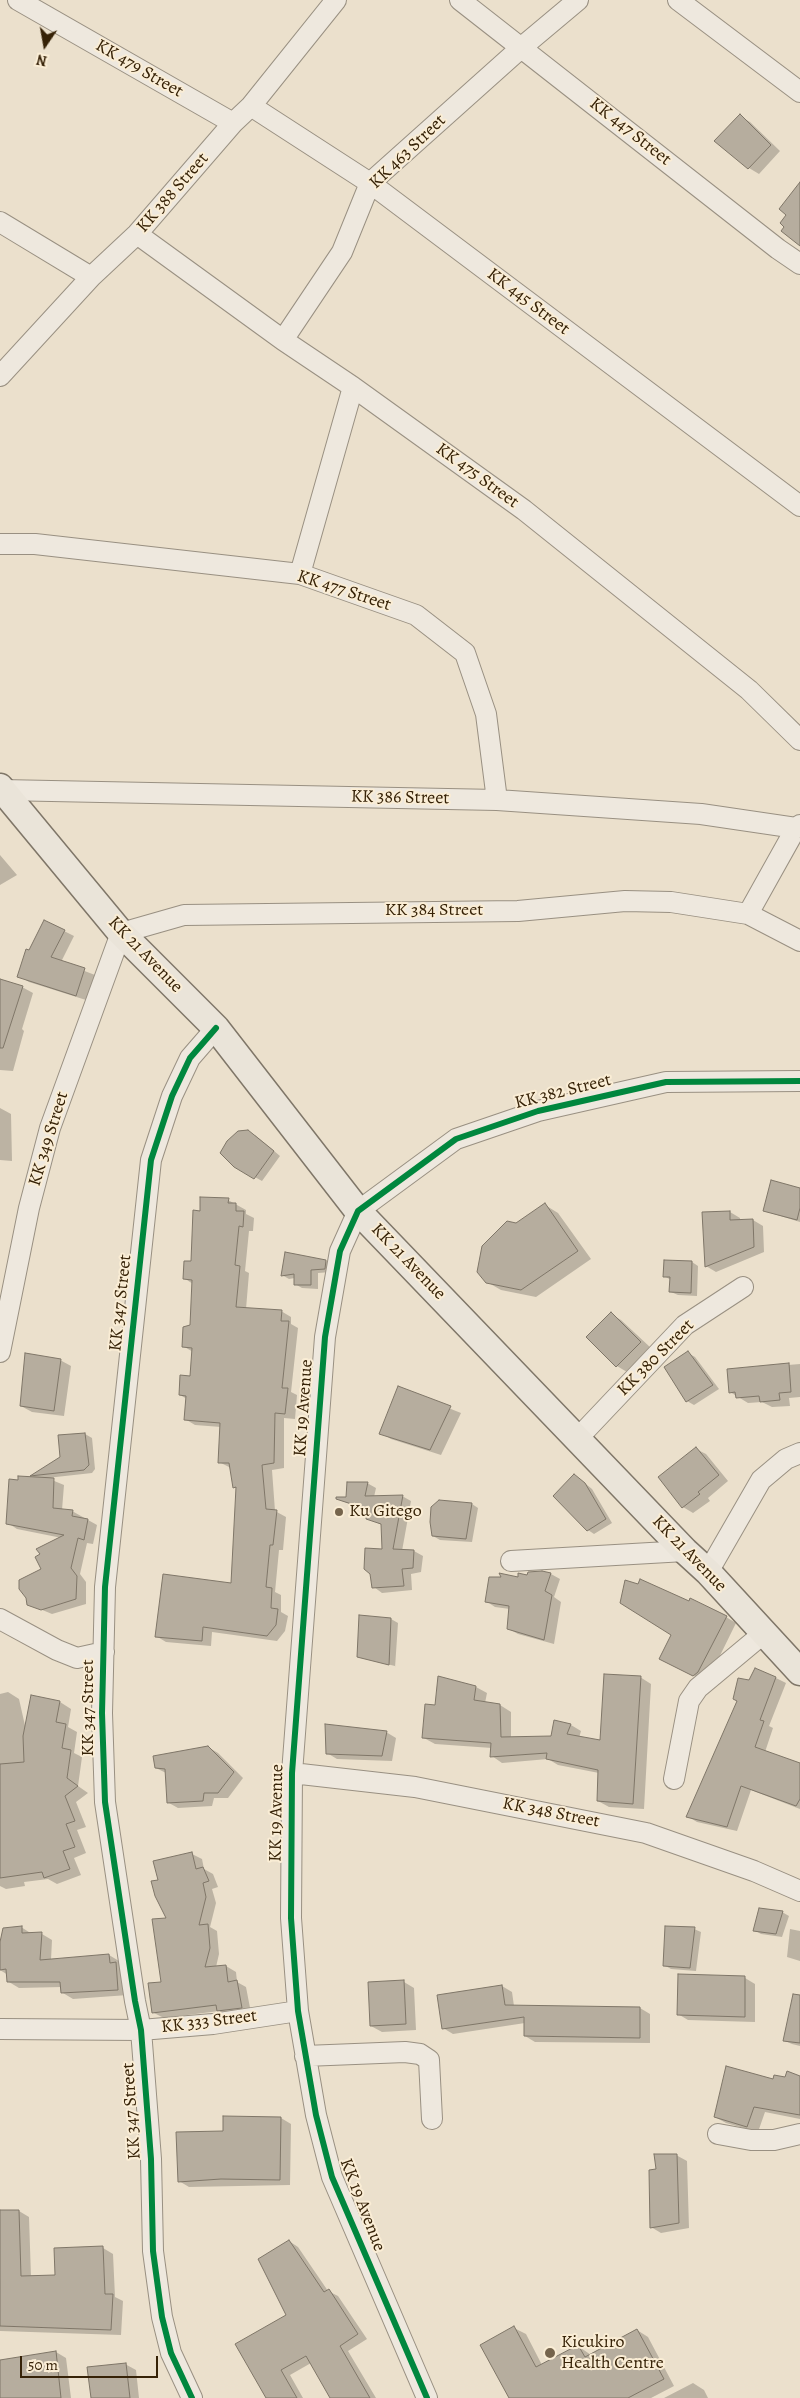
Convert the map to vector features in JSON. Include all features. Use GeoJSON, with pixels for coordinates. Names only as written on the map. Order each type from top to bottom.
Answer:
{"type":"FeatureCollection","features":[{"type":"Feature","properties":{"kind":"main road","name":"KK 21 Avenue"},"geometry":{"type":"LineString","coordinates":[[1,789],[121,933],[216,1028],[358,1211],[685,1551],[708,1572],[800,1672]]}},
{"type":"Feature","properties":{"kind":"street","name":"KK 479 Street"},"geometry":{"type":"LineString","coordinates":[[18,0],[233,123]]}},
{"type":"Feature","properties":{"kind":"street","name":"KK 388 Street"},"geometry":{"type":"LineString","coordinates":[[0,376],[91,277],[137,234],[250,106],[336,0]]}},
{"type":"Feature","properties":{"kind":"street","name":"KK 447 Street"},"geometry":{"type":"LineString","coordinates":[[460,0],[778,249],[800,264]]}},
{"type":"Feature","properties":{"kind":"street","name":"KK 463 Street"},"geometry":{"type":"LineString","coordinates":[[283,340],[342,252],[370,183],[522,47],[578,0]]}},
{"type":"Feature","properties":{"kind":"street"},"geometry":{"type":"LineString","coordinates":[[678,0],[800,92]]}},
{"type":"Feature","properties":{"kind":"street","name":"KK 445 Street"},"geometry":{"type":"LineString","coordinates":[[250,106],[370,183],[800,506]]}},
{"type":"Feature","properties":{"kind":"street"},"geometry":{"type":"LineString","coordinates":[[0,222],[91,277]]}},
{"type":"Feature","properties":{"kind":"street","name":"KK 475 Street"},"geometry":{"type":"LineString","coordinates":[[137,234],[283,340],[353,387],[524,510],[750,690],[800,740]]}},
{"type":"Feature","properties":{"kind":"street"},"geometry":{"type":"LineString","coordinates":[[300,574],[353,387]]}},
{"type":"Feature","properties":{"kind":"street","name":"KK 477 Street"},"geometry":{"type":"LineString","coordinates":[[0,544],[35,544],[300,574],[416,615],[465,653],[486,714],[497,800]]}},
{"type":"Feature","properties":{"kind":"street","name":"KK 386 Street"},"geometry":{"type":"LineString","coordinates":[[1,789],[497,800],[700,814],[798,827]]}},
{"type":"Feature","properties":{"kind":"street"},"geometry":{"type":"LineString","coordinates":[[748,914],[798,827]]}},
{"type":"Feature","properties":{"kind":"street","name":"KK 384 Street"},"geometry":{"type":"LineString","coordinates":[[121,933],[184,915],[518,911],[625,901],[671,902],[748,914],[800,941]]}},
{"type":"Feature","properties":{"kind":"street","name":"KK 349 Street"},"geometry":{"type":"LineString","coordinates":[[0,1352],[29,1208],[50,1128],[121,933]]}},
{"type":"Feature","properties":{"kind":"street","name":"KK 347 Street"},"geometry":{"type":"LineString","coordinates":[[192,2398],[171,2353],[162,2317],[156,2280],[153,2251],[151,2159],[141,2030],[135,2002],[105,1802],[102,1713],[105,1587],[152,1160],[172,1096],[190,1058],[216,1028]]}},
{"type":"Feature","properties":{"kind":"street","name":"KK 382 Street"},"geometry":{"type":"LineString","coordinates":[[358,1211],[456,1139],[538,1111],[666,1082],[800,1081]]}},
{"type":"Feature","properties":{"kind":"street","name":"KK 19 Avenue"},"geometry":{"type":"LineString","coordinates":[[358,1211],[340,1251],[324,1337],[292,1773],[291,1918],[298,2011],[305,2056],[316,2116],[332,2177],[427,2398]]}},
{"type":"Feature","properties":{"kind":"street","name":"KK 380 Street"},"geometry":{"type":"LineString","coordinates":[[578,1438],[685,1325],[743,1287]]}},
{"type":"Feature","properties":{"kind":"street"},"geometry":{"type":"LineString","coordinates":[[708,1572],[761,1480],[786,1459],[800,1453]]}},
{"type":"Feature","properties":{"kind":"street"},"geometry":{"type":"LineString","coordinates":[[512,1561],[685,1551]]}},
{"type":"Feature","properties":{"kind":"street"},"geometry":{"type":"LineString","coordinates":[[0,1619],[57,1650],[77,1658],[104,1652]]}},
{"type":"Feature","properties":{"kind":"street"},"geometry":{"type":"LineString","coordinates":[[674,1780],[689,1701],[698,1688],[764,1633]]}},
{"type":"Feature","properties":{"kind":"street","name":"KK 348 Street"},"geometry":{"type":"LineString","coordinates":[[292,1773],[415,1787],[646,1833],[754,1871],[800,1891]]}},
{"type":"Feature","properties":{"kind":"street","name":"KK 333 Street"},"geometry":{"type":"LineString","coordinates":[[0,2029],[141,2030],[213,2024],[298,2011]]}},
{"type":"Feature","properties":{"kind":"street"},"geometry":{"type":"LineString","coordinates":[[305,2056],[405,2052],[420,2054],[428,2060],[432,2119]]}},
{"type":"Feature","properties":{"kind":"street"},"geometry":{"type":"LineString","coordinates":[[718,2134],[751,2140],[774,2140],[800,2134]]}},
{"type":"Feature","properties":{"kind":"building"},"geometry":{"type":"Polygon","coordinates":[[[740,114],[771,145],[748,169],[714,141],[740,114]]]}},
{"type":"Feature","properties":{"kind":"building"},"geometry":{"type":"Polygon","coordinates":[[[800,182],[800,246],[781,231],[784,227],[780,223],[786,215],[779,209],[800,182]]]}},
{"type":"Feature","properties":{"kind":"building"},"geometry":{"type":"Polygon","coordinates":[[[44,920],[65,930],[51,957],[85,968],[76,996],[17,977],[26,949],[29,950],[44,920]]]}},
{"type":"Feature","properties":{"kind":"building"},"geometry":{"type":"Polygon","coordinates":[[[0,979],[23,986],[3,1048],[0,1048],[0,979]]]}},
{"type":"Feature","properties":{"kind":"building"},"geometry":{"type":"Polygon","coordinates":[[[248,1130],[274,1151],[254,1179],[234,1167],[220,1153],[227,1141],[238,1131],[248,1130]]]}},
{"type":"Feature","properties":{"kind":"building"},"geometry":{"type":"Polygon","coordinates":[[[771,1180],[800,1188],[800,1208],[797,1220],[763,1211],[771,1180]]]}},
{"type":"Feature","properties":{"kind":"building"},"geometry":{"type":"Polygon","coordinates":[[[200,1197],[229,1198],[228,1203],[236,1203],[236,1211],[244,1211],[243,1227],[239,1226],[235,1265],[240,1266],[236,1307],[282,1310],[281,1321],[289,1321],[282,1388],[288,1388],[285,1414],[275,1413],[274,1463],[262,1465],[266,1509],[277,1510],[273,1545],[270,1545],[266,1587],[272,1588],[271,1608],[278,1609],[276,1625],[267,1636],[203,1627],[202,1641],[155,1637],[163,1574],[231,1583],[236,1487],[233,1488],[229,1463],[218,1463],[220,1423],[184,1420],[186,1396],[179,1395],[180,1375],[190,1376],[192,1348],[182,1347],[183,1327],[190,1325],[192,1280],[183,1279],[184,1261],[191,1261],[193,1210],[200,1211],[200,1197]]]}},
{"type":"Feature","properties":{"kind":"building"},"geometry":{"type":"Polygon","coordinates":[[[545,1203],[578,1251],[521,1290],[486,1283],[477,1272],[482,1246],[507,1221],[516,1223],[545,1203]]]}},
{"type":"Feature","properties":{"kind":"building"},"geometry":{"type":"Polygon","coordinates":[[[730,1211],[730,1220],[753,1219],[754,1247],[705,1267],[702,1212],[730,1211]]]}},
{"type":"Feature","properties":{"kind":"building"},"geometry":{"type":"Polygon","coordinates":[[[285,1252],[326,1260],[325,1269],[311,1270],[311,1285],[294,1285],[294,1274],[281,1276],[285,1252]]]}},
{"type":"Feature","properties":{"kind":"building"},"geometry":{"type":"Polygon","coordinates":[[[664,1260],[692,1261],[691,1293],[669,1292],[670,1277],[663,1277],[664,1260]]]}},
{"type":"Feature","properties":{"kind":"building"},"geometry":{"type":"Polygon","coordinates":[[[611,1312],[641,1342],[616,1367],[586,1337],[611,1312]]]}},
{"type":"Feature","properties":{"kind":"building"},"geometry":{"type":"Polygon","coordinates":[[[688,1351],[713,1385],[686,1402],[664,1367],[688,1351]]]}},
{"type":"Feature","properties":{"kind":"building"},"geometry":{"type":"Polygon","coordinates":[[[25,1353],[61,1359],[54,1411],[20,1406],[25,1353]]]}},
{"type":"Feature","properties":{"kind":"building"},"geometry":{"type":"Polygon","coordinates":[[[789,1363],[791,1392],[779,1393],[780,1400],[760,1402],[759,1396],[736,1398],[735,1392],[729,1393],[727,1369],[789,1363]]]}},
{"type":"Feature","properties":{"kind":"building"},"geometry":{"type":"Polygon","coordinates":[[[398,1386],[451,1406],[430,1450],[379,1434],[398,1386]]]}},
{"type":"Feature","properties":{"kind":"building"},"geometry":{"type":"Polygon","coordinates":[[[85,1433],[89,1465],[84,1470],[30,1476],[60,1457],[58,1435],[85,1433]]]}},
{"type":"Feature","properties":{"kind":"building"},"geometry":{"type":"Polygon","coordinates":[[[696,1447],[719,1475],[698,1492],[700,1494],[682,1508],[658,1477],[696,1447]]]}},
{"type":"Feature","properties":{"kind":"building"},"geometry":{"type":"Polygon","coordinates":[[[574,1474],[585,1483],[606,1519],[587,1531],[553,1496],[574,1474]]]}},
{"type":"Feature","properties":{"kind":"building"},"geometry":{"type":"Polygon","coordinates":[[[18,1476],[54,1478],[53,1508],[73,1510],[72,1516],[88,1519],[84,1540],[78,1538],[71,1568],[77,1576],[76,1599],[41,1610],[27,1605],[26,1598],[19,1589],[19,1580],[41,1569],[35,1557],[40,1554],[36,1549],[64,1535],[6,1524],[9,1479],[18,1480],[18,1476]]]}},
{"type":"Feature","properties":{"kind":"building"},"geometry":{"type":"Polygon","coordinates":[[[347,1482],[368,1482],[365,1496],[403,1495],[393,1549],[414,1550],[413,1568],[402,1569],[404,1586],[372,1588],[370,1574],[364,1569],[365,1548],[382,1549],[381,1524],[366,1519],[367,1509],[336,1499],[336,1497],[346,1497],[347,1482]]]}},
{"type":"Feature","properties":{"kind":"building"},"geometry":{"type":"Polygon","coordinates":[[[439,1500],[472,1503],[466,1539],[432,1536],[430,1522],[431,1507],[439,1500]]]}},
{"type":"Feature","properties":{"kind":"building"},"geometry":{"type":"Polygon","coordinates":[[[542,1571],[551,1573],[545,1591],[552,1595],[544,1640],[507,1629],[509,1606],[485,1602],[489,1577],[501,1577],[499,1573],[518,1577],[518,1573],[527,1575],[528,1572],[542,1571]]]}},
{"type":"Feature","properties":{"kind":"building"},"geometry":{"type":"Polygon","coordinates":[[[640,1579],[689,1601],[690,1598],[727,1616],[698,1672],[693,1676],[659,1659],[671,1635],[620,1603],[625,1580],[638,1584],[640,1579]]]}},
{"type":"Feature","properties":{"kind":"building"},"geometry":{"type":"Polygon","coordinates":[[[359,1615],[391,1618],[389,1665],[357,1657],[359,1615]]]}},
{"type":"Feature","properties":{"kind":"building"},"geometry":{"type":"Polygon","coordinates":[[[755,1668],[776,1677],[760,1720],[764,1721],[755,1747],[800,1763],[800,1799],[796,1806],[741,1786],[727,1827],[686,1817],[737,1701],[733,1699],[738,1678],[749,1680],[755,1668]]]}},
{"type":"Feature","properties":{"kind":"building"},"geometry":{"type":"Polygon","coordinates":[[[604,1674],[641,1676],[633,1804],[597,1801],[598,1770],[546,1759],[547,1753],[490,1757],[491,1743],[422,1738],[425,1704],[435,1705],[438,1676],[476,1686],[474,1700],[500,1704],[501,1737],[551,1736],[554,1720],[571,1724],[567,1734],[600,1740],[604,1674]]]}},
{"type":"Feature","properties":{"kind":"building"},"geometry":{"type":"Polygon","coordinates":[[[31,1695],[60,1701],[56,1722],[66,1724],[62,1748],[71,1750],[67,1778],[78,1786],[65,1796],[75,1821],[66,1824],[75,1847],[63,1851],[70,1869],[44,1878],[42,1872],[0,1878],[0,1764],[24,1762],[23,1736],[31,1695]]]}},
{"type":"Feature","properties":{"kind":"building"},"geometry":{"type":"Polygon","coordinates":[[[325,1724],[387,1731],[382,1756],[326,1754],[325,1724]]]}},
{"type":"Feature","properties":{"kind":"building"},"geometry":{"type":"Polygon","coordinates":[[[208,1746],[234,1772],[218,1793],[204,1793],[203,1801],[167,1803],[165,1769],[155,1768],[153,1756],[208,1746]]]}},
{"type":"Feature","properties":{"kind":"building"},"geometry":{"type":"Polygon","coordinates":[[[192,1852],[196,1869],[203,1867],[209,1881],[203,1883],[206,1897],[199,1925],[208,1924],[210,1948],[205,1967],[226,1965],[228,1982],[237,1980],[242,2008],[217,2011],[216,2005],[152,2013],[148,1983],[161,1982],[152,1919],[166,1918],[155,1896],[151,1881],[158,1880],[153,1861],[192,1852]]]}},
{"type":"Feature","properties":{"kind":"building"},"geometry":{"type":"Polygon","coordinates":[[[759,1908],[783,1911],[776,1934],[753,1931],[759,1908]]]}},
{"type":"Feature","properties":{"kind":"building"},"geometry":{"type":"Polygon","coordinates":[[[22,1926],[22,1933],[42,1932],[40,1960],[109,1954],[110,1963],[116,1962],[118,1990],[61,1993],[60,1982],[7,1982],[6,1969],[0,1970],[0,1942],[3,1928],[22,1926]]]}},
{"type":"Feature","properties":{"kind":"building"},"geometry":{"type":"Polygon","coordinates":[[[665,1926],[695,1927],[690,1968],[663,1966],[665,1926]]]}},
{"type":"Feature","properties":{"kind":"building"},"geometry":{"type":"Polygon","coordinates":[[[678,1974],[745,1976],[745,2017],[677,2015],[678,1974]]]}},
{"type":"Feature","properties":{"kind":"building"},"geometry":{"type":"Polygon","coordinates":[[[404,1980],[406,2024],[370,2026],[368,1982],[404,1980]]]}},
{"type":"Feature","properties":{"kind":"building"},"geometry":{"type":"Polygon","coordinates":[[[502,1985],[505,2005],[640,2007],[640,2038],[524,2036],[524,2017],[442,2029],[437,1995],[502,1985]]]}},
{"type":"Feature","properties":{"kind":"building"},"geometry":{"type":"Polygon","coordinates":[[[793,1994],[800,1995],[800,2043],[783,2041],[793,1994]]]}},
{"type":"Feature","properties":{"kind":"building"},"geometry":{"type":"Polygon","coordinates":[[[726,2066],[773,2079],[774,2075],[785,2077],[787,2071],[800,2076],[800,2115],[754,2107],[747,2127],[714,2117],[726,2066]]]}},
{"type":"Feature","properties":{"kind":"building"},"geometry":{"type":"Polygon","coordinates":[[[223,2116],[281,2117],[280,2180],[221,2179],[178,2182],[176,2132],[223,2131],[223,2116]]]}},
{"type":"Feature","properties":{"kind":"building"},"geometry":{"type":"Polygon","coordinates":[[[654,2154],[677,2154],[679,2223],[650,2228],[649,2170],[656,2169],[654,2154]]]}},
{"type":"Feature","properties":{"kind":"building"},"geometry":{"type":"Polygon","coordinates":[[[0,2210],[19,2210],[21,2276],[55,2275],[54,2248],[103,2246],[105,2294],[113,2294],[111,2330],[0,2326],[0,2210]]]}},
{"type":"Feature","properties":{"kind":"building"},"geometry":{"type":"Polygon","coordinates":[[[289,2240],[324,2292],[329,2289],[358,2334],[340,2346],[370,2398],[330,2398],[306,2356],[281,2370],[297,2398],[266,2398],[235,2344],[286,2315],[258,2259],[289,2240]]]}},
{"type":"Feature","properties":{"kind":"building"},"geometry":{"type":"Polygon","coordinates":[[[514,2326],[536,2367],[578,2345],[585,2357],[637,2329],[664,2379],[628,2398],[509,2398],[480,2345],[514,2326]]]}},
{"type":"Feature","properties":{"kind":"building"},"geometry":{"type":"Polygon","coordinates":[[[56,2351],[61,2398],[0,2398],[0,2360],[56,2351]]]}},
{"type":"Feature","properties":{"kind":"building"},"geometry":{"type":"Polygon","coordinates":[[[126,2363],[130,2398],[91,2398],[87,2367],[126,2363]]]}},
{"type":"Feature","properties":{"kind":"cycle path"},"geometry":{"type":"LineString","coordinates":[[192,2398],[171,2353],[162,2317],[153,2251],[151,2159],[141,2030],[105,1802],[102,1713],[105,1587],[151,1160],[172,1096],[190,1058],[216,1028]]}},
{"type":"Feature","properties":{"kind":"cycle path"},"geometry":{"type":"LineString","coordinates":[[427,2398],[332,2177],[316,2115],[298,2011],[291,1918],[292,1773],[325,1337],[340,1251],[358,1211],[456,1139],[538,1111],[666,1082],[800,1081]]}},
{"type":"Feature","properties":{"kind":"place","name":"Ku Gitego"},"geometry":{"type":"Point","coordinates":[339,1512]}},
{"type":"Feature","properties":{"kind":"place","name":"Kicukiro Health Centre"},"geometry":{"type":"Point","coordinates":[550,2353]}}]}
